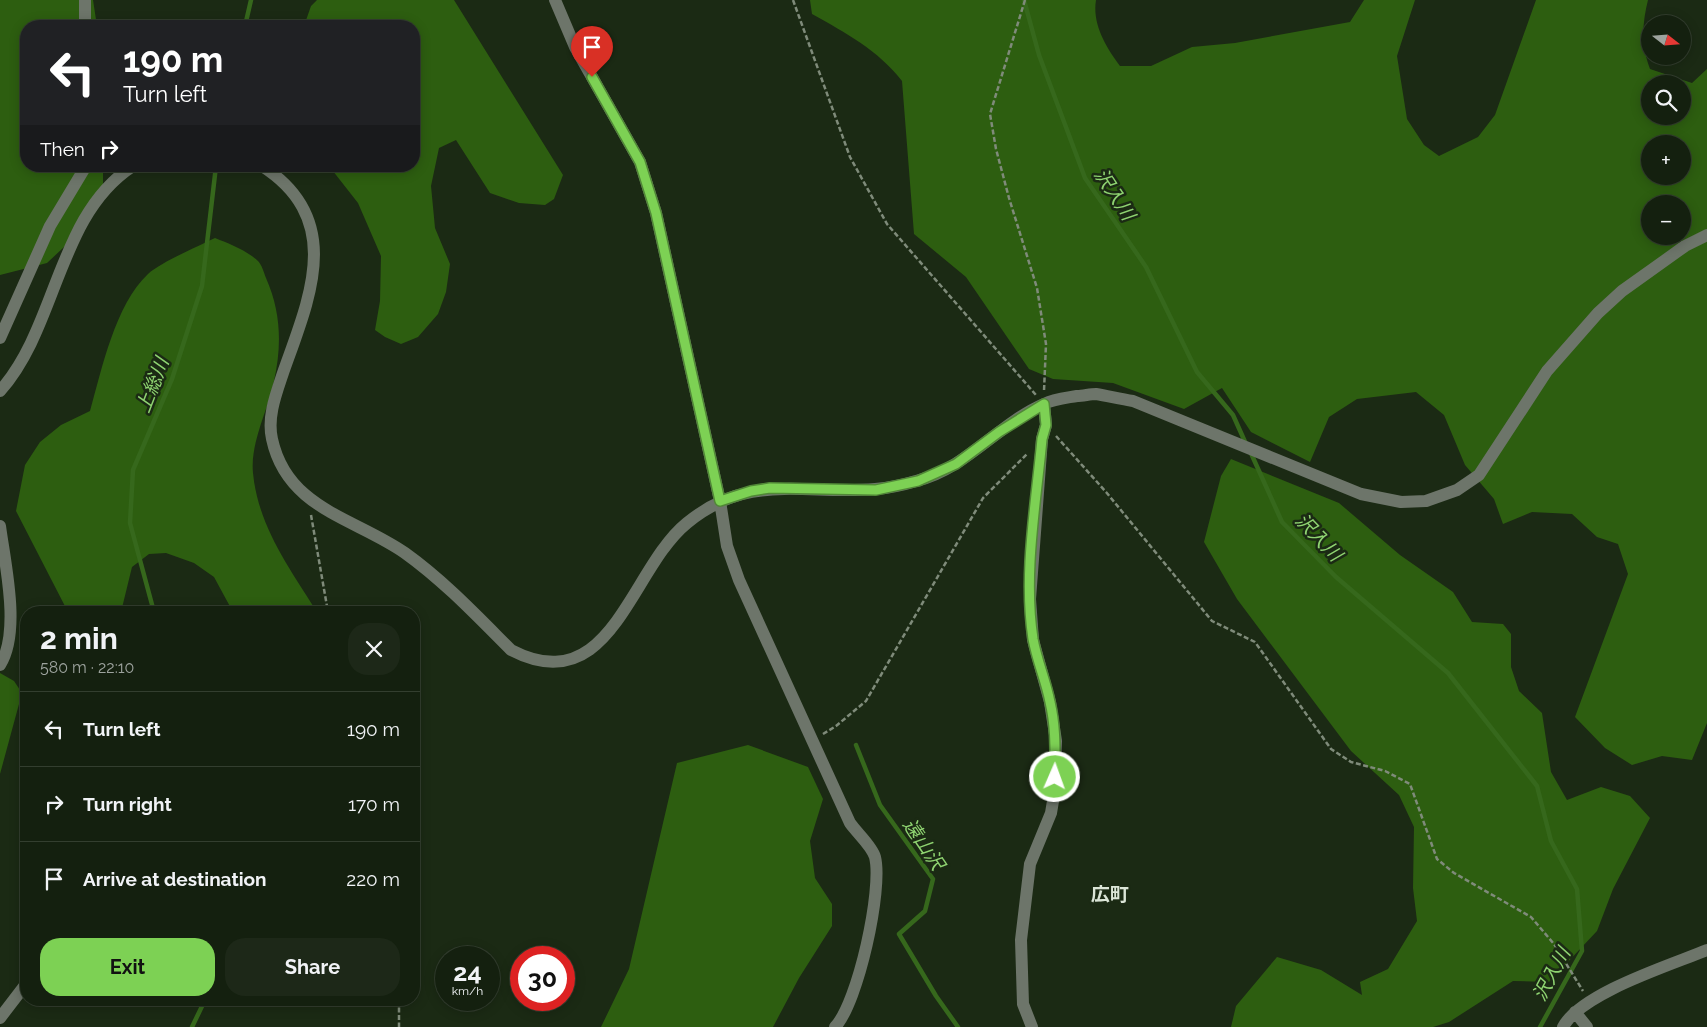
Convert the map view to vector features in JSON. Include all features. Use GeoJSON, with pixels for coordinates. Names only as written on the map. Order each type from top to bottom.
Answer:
{"type":"FeatureCollection","features":[{"type":"Feature","properties":{"kind":"street"},"geometry":{"type":"LineString","coordinates":[[85,0],[85,20]]}},
{"type":"Feature","properties":{"kind":"street"},"geometry":{"type":"LineString","coordinates":[[555,0],[575,47],[640,162],[656,213],[720,501],[727,546],[738,580],[850,823],[875,855],[878,876],[864,956],[855,989],[841,1022],[836,1027]]}},
{"type":"Feature","properties":{"kind":"street"},"geometry":{"type":"LineString","coordinates":[[0,338],[50,226],[82,172]]}},
{"type":"Feature","properties":{"kind":"street"},"geometry":{"type":"LineString","coordinates":[[0,391],[17,371],[32,344],[67,252],[85,219],[109,188],[124,172]]}},
{"type":"Feature","properties":{"kind":"street"},"geometry":{"type":"LineString","coordinates":[[271,172],[298,201],[312,232],[315,266],[308,301],[271,415],[272,439],[282,468],[290,481],[309,499],[402,552],[435,576],[512,650],[525,657],[544,662],[564,661],[589,651],[603,640],[618,622],[659,553],[687,523],[720,501],[751,491],[770,488],[876,490],[918,481],[956,464],[999,432],[1044,404],[1094,394],[1133,402],[1360,494],[1401,502],[1426,500],[1457,490],[1479,475],[1548,371],[1598,313],[1622,291],[1685,246],[1707,235]]}},
{"type":"Feature","properties":{"kind":"street"},"geometry":{"type":"LineString","coordinates":[[1032,1027],[1023,1004],[1021,940],[1030,864],[1051,813],[1054,795],[1056,741],[1050,702],[1033,640],[1030,599],[1042,439],[1046,425],[1044,404]]}},
{"type":"Feature","properties":{"kind":"street"},"geometry":{"type":"LineString","coordinates":[[0,526],[10,610],[9,645],[0,665]]}},
{"type":"Feature","properties":{"kind":"street"},"geometry":{"type":"LineString","coordinates":[[1563,1027],[1575,1012],[1589,1001],[1707,950]]}},
{"type":"Feature","properties":{"kind":"street"},"geometry":{"type":"LineString","coordinates":[[0,1018],[20,992]]}},
{"type":"Feature","properties":{"kind":"street"},"geometry":{"type":"LineString","coordinates":[[1575,1012],[1587,1027]]}},
{"type":"Feature","properties":{"kind":"path"},"geometry":{"type":"LineString","coordinates":[[793,0],[850,157],[886,224],[1044,404]]}},
{"type":"Feature","properties":{"kind":"path"},"geometry":{"type":"LineString","coordinates":[[1025,0],[990,114],[996,149],[1009,198],[1037,288],[1046,344],[1044,404]]}},
{"type":"Feature","properties":{"kind":"path"},"geometry":{"type":"LineString","coordinates":[[1046,425],[1106,492],[1212,621],[1255,642],[1331,749],[1351,762],[1385,771],[1410,784],[1437,859],[1454,873],[1531,917],[1554,944],[1589,1001]]}},
{"type":"Feature","properties":{"kind":"path"},"geometry":{"type":"LineString","coordinates":[[811,741],[836,726],[866,700],[983,498],[1042,439]]}},
{"type":"Feature","properties":{"kind":"path"},"geometry":{"type":"LineString","coordinates":[[309,499],[327,606]]}},
{"type":"Feature","properties":{"kind":"path"},"geometry":{"type":"LineString","coordinates":[[399,1006],[399,1027]]}},
{"type":"Feature","properties":{"kind":"green space"},"geometry":{"type":"Polygon","coordinates":[[[0,0],[93,0],[96,20],[20,20],[20,172],[103,172],[103,196],[79,233],[47,263],[0,275],[0,0]]]}},
{"type":"Feature","properties":{"kind":"green space"},"geometry":{"type":"Polygon","coordinates":[[[317,0],[454,0],[563,175],[554,199],[545,205],[519,203],[490,193],[456,140],[439,148],[431,186],[435,228],[450,264],[446,292],[438,314],[418,337],[401,344],[375,330],[380,301],[381,256],[358,203],[334,172],[420,172],[420,20],[306,20],[311,6],[317,0]]]}},
{"type":"Feature","properties":{"kind":"green space"},"geometry":{"type":"Polygon","coordinates":[[[810,0],[1096,0],[1096,18],[1101,35],[1120,66],[1151,66],[1192,47],[1235,43],[1350,22],[1364,0],[1415,0],[1397,56],[1407,119],[1424,145],[1439,156],[1478,137],[1495,115],[1536,0],[1648,0],[1646,15],[1641,15],[1641,65],[1649,65],[1650,69],[1668,75],[1641,75],[1641,125],[1691,125],[1691,83],[1707,69],[1707,723],[1692,760],[1662,756],[1632,765],[1605,748],[1575,717],[1628,574],[1618,544],[1597,537],[1572,514],[1532,512],[1503,524],[1494,499],[1465,465],[1444,415],[1416,392],[1357,399],[1329,417],[1310,462],[1251,432],[1222,388],[1184,409],[1113,383],[1053,379],[1029,369],[966,277],[914,234],[902,81],[883,60],[849,35],[812,14],[810,0]]]}},
{"type":"Feature","properties":{"kind":"green space"},"geometry":{"type":"Polygon","coordinates":[[[215,238],[243,250],[258,261],[263,269],[275,303],[279,342],[277,368],[254,450],[253,473],[261,511],[268,529],[286,563],[313,606],[230,606],[214,577],[194,563],[166,553],[149,554],[132,567],[122,606],[65,606],[16,511],[25,465],[40,442],[61,425],[90,411],[111,338],[118,320],[137,287],[154,269],[215,238]]]}},
{"type":"Feature","properties":{"kind":"green space"},"geometry":{"type":"Polygon","coordinates":[[[1231,459],[1339,503],[1400,555],[1453,592],[1472,622],[1503,624],[1511,634],[1511,667],[1519,691],[1542,713],[1551,772],[1567,800],[1601,787],[1630,796],[1650,818],[1613,889],[1597,931],[1549,982],[1513,981],[1449,1022],[1433,1027],[1231,1027],[1236,1006],[1277,957],[1321,970],[1362,995],[1360,982],[1388,969],[1417,921],[1413,888],[1414,827],[1399,795],[1351,751],[1237,599],[1204,542],[1221,476],[1231,459]]]}},
{"type":"Feature","properties":{"kind":"green space"},"geometry":{"type":"Polygon","coordinates":[[[0,673],[14,681],[20,690],[20,700],[0,774],[0,673]]]}},
{"type":"Feature","properties":{"kind":"green space"},"geometry":{"type":"Polygon","coordinates":[[[748,745],[808,767],[823,799],[810,841],[815,878],[832,904],[832,926],[799,978],[773,1027],[601,1027],[629,969],[677,763],[748,745]]]}},
{"type":"Feature","properties":{"kind":"waterway","name":"上総川"},"geometry":{"type":"LineString","coordinates":[[246,20],[251,0]]}},
{"type":"Feature","properties":{"kind":"waterway","name":"沢入川"},"geometry":{"type":"LineString","coordinates":[[1024,0],[1039,55],[1085,178],[1146,267],[1197,372],[1233,415],[1246,444]]}},
{"type":"Feature","properties":{"kind":"waterway","name":"上総川"},"geometry":{"type":"LineString","coordinates":[[152,606],[130,523],[133,470],[172,379],[202,286],[215,172]]}},
{"type":"Feature","properties":{"kind":"waterway","name":"沢入川"},"geometry":{"type":"LineString","coordinates":[[1250,451],[1282,522],[1336,577],[1448,673],[1537,786],[1551,841],[1577,889],[1582,951],[1540,1027]]}},
{"type":"Feature","properties":{"kind":"waterway","name":"遠山沢"},"geometry":{"type":"LineString","coordinates":[[856,745],[880,805],[933,879],[925,911],[899,934],[936,996],[958,1027]]}},
{"type":"Feature","properties":{"kind":"waterway","name":"上総川"},"geometry":{"type":"LineString","coordinates":[[192,1027],[202,1006]]}},
{"type":"Feature","properties":{"kind":"district","name":"広町"},"geometry":{"type":"Point","coordinates":[1110,894]}},
{"type":"Feature","properties":{"kind":"route"},"geometry":{"type":"LineString","coordinates":[[592,77],[640,162],[656,213],[720,501],[751,491],[770,488],[876,490],[918,481],[956,464],[999,432],[1044,404],[1046,425],[1042,439],[1030,599],[1033,640],[1050,702],[1056,741],[1055,777]]}}]}
